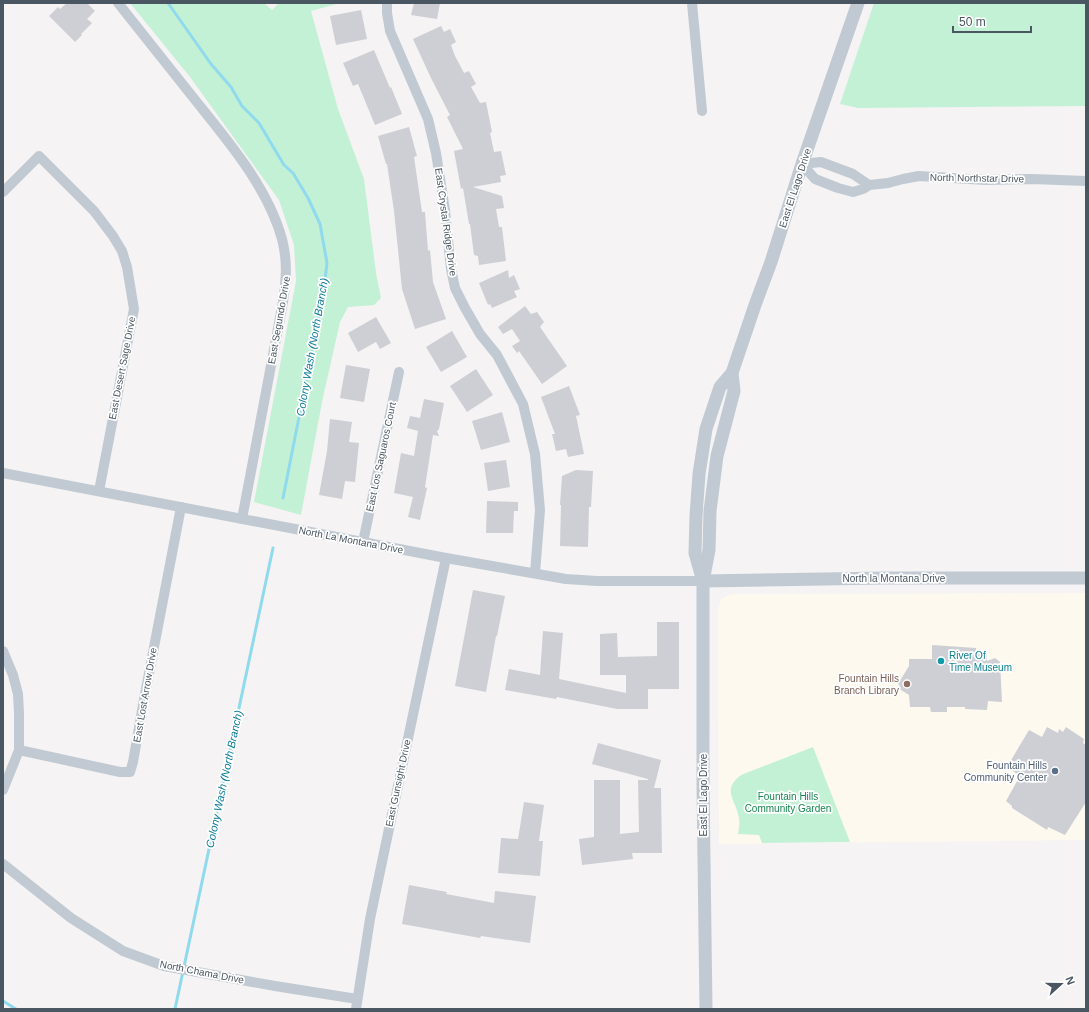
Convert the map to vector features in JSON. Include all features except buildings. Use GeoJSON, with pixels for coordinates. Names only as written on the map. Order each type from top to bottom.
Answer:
{"type":"FeatureCollection","features":[{"type":"Feature","properties":{"kind":"street","name":"East Segundo Drive"},"geometry":{"type":"LineString","coordinates":[[118,3],[226,139],[256,181],[273,213],[282,240],[287,270],[283,302],[242,519]]}},
{"type":"Feature","properties":{"kind":"street","name":"East Crystal Ridge Drive"},"geometry":{"type":"LineString","coordinates":[[387,3],[390,31],[428,119],[436,153],[445,210],[451,269],[455,288],[476,327],[497,355],[523,404],[535,454],[540,510],[535,573]]}},
{"type":"Feature","properties":{"kind":"street"},"geometry":{"type":"LineString","coordinates":[[692,3],[702,111]]}},
{"type":"Feature","properties":{"kind":"street","name":"East El Lago Drive"},"geometry":{"type":"LineString","coordinates":[[706,1009],[703,785],[703,581],[709,550],[710,511],[717,456],[734,391],[732,373],[858,3]]}},
{"type":"Feature","properties":{"kind":"street","name":"East Desert Sage Drive"},"geometry":{"type":"LineString","coordinates":[[3,192],[39,156],[94,211],[113,236],[122,252],[127,267],[134,309],[99,490]]}},
{"type":"Feature","properties":{"kind":"street"},"geometry":{"type":"LineString","coordinates":[[802,164],[821,162],[853,174],[869,185]]}},
{"type":"Feature","properties":{"kind":"street","name":"North Northstar Drive"},"geometry":{"type":"LineString","coordinates":[[802,164],[815,179],[853,192],[863,189],[869,185],[888,184],[919,176],[986,180],[1032,179],[1086,181]]}},
{"type":"Feature","properties":{"kind":"street","name":"East Los Saguaros Court"},"geometry":{"type":"LineString","coordinates":[[363,542],[399,372]]}},
{"type":"Feature","properties":{"kind":"street","name":"North La Montana Drive"},"geometry":{"type":"LineString","coordinates":[[3,472],[99,490],[181,508],[566,579],[597,581],[703,581]]}},
{"type":"Feature","properties":{"kind":"street","name":"East Lost Arrow Drive"},"geometry":{"type":"LineString","coordinates":[[19,750],[120,772],[130,772],[181,508]]}},
{"type":"Feature","properties":{"kind":"street","name":"East Gunsight Drive"},"geometry":{"type":"LineString","coordinates":[[356,1004],[370,919],[446,558]]}},
{"type":"Feature","properties":{"kind":"street","name":"North la Montana Drive"},"geometry":{"type":"LineString","coordinates":[[703,581],[884,578],[1086,578]]}},
{"type":"Feature","properties":{"kind":"street"},"geometry":{"type":"LineString","coordinates":[[3,651],[13,675],[18,694],[19,713],[19,750],[3,790]]}},
{"type":"Feature","properties":{"kind":"street","name":"North Chama Drive"},"geometry":{"type":"LineString","coordinates":[[3,864],[71,918],[123,951],[164,966],[275,986],[356,1004]]}},
{"type":"Feature","properties":{"kind":"shaded area"},"geometry":{"type":"Polygon","coordinates":[[[1086,593],[1086,840],[719,844],[718,610],[721,599],[732,594],[1086,593]]]}},
{"type":"Feature","properties":{"kind":"green space"},"geometry":{"type":"Polygon","coordinates":[[[130,3],[264,3],[272,10],[279,3],[340,3],[311,11],[338,109],[364,179],[376,273],[381,298],[374,305],[348,307],[340,322],[322,402],[301,515],[254,502],[296,281],[294,245],[279,200],[190,77],[130,3]]]}},
{"type":"Feature","properties":{"kind":"green space"},"geometry":{"type":"Polygon","coordinates":[[[874,3],[1086,3],[1086,106],[858,108],[840,104],[874,3]]]}},
{"type":"Feature","properties":{"kind":"green space","name":"Fountain Hills Community Garden"},"geometry":{"type":"Polygon","coordinates":[[[813,747],[850,842],[762,843],[759,835],[738,834],[739,818],[731,795],[732,786],[735,780],[741,775],[813,747]]]}},
{"type":"Feature","properties":{"kind":"waterway","name":"Colony Wash (North Branch)"},"geometry":{"type":"LineString","coordinates":[[168,3],[211,64],[231,87],[242,106],[259,123],[284,165],[293,173],[308,198],[320,224],[327,263],[323,296],[283,498]]}},
{"type":"Feature","properties":{"kind":"waterway","name":"Colony Wash (North Branch)"},"geometry":{"type":"LineString","coordinates":[[175,1009],[273,548]]}},
{"type":"Feature","properties":{"kind":"waterway"},"geometry":{"type":"LineString","coordinates":[[3,1001],[16,1009]]}},
{"type":"Feature","properties":{"kind":"place","name":"River Of Time Museum"},"geometry":{"type":"Point","coordinates":[941,661]}},
{"type":"Feature","properties":{"kind":"place","name":"Fountain Hills Branch Library"},"geometry":{"type":"Point","coordinates":[907,684]}},
{"type":"Feature","properties":{"kind":"place","name":"Fountain Hills Community Center"},"geometry":{"type":"Point","coordinates":[1055,771]}}]}
